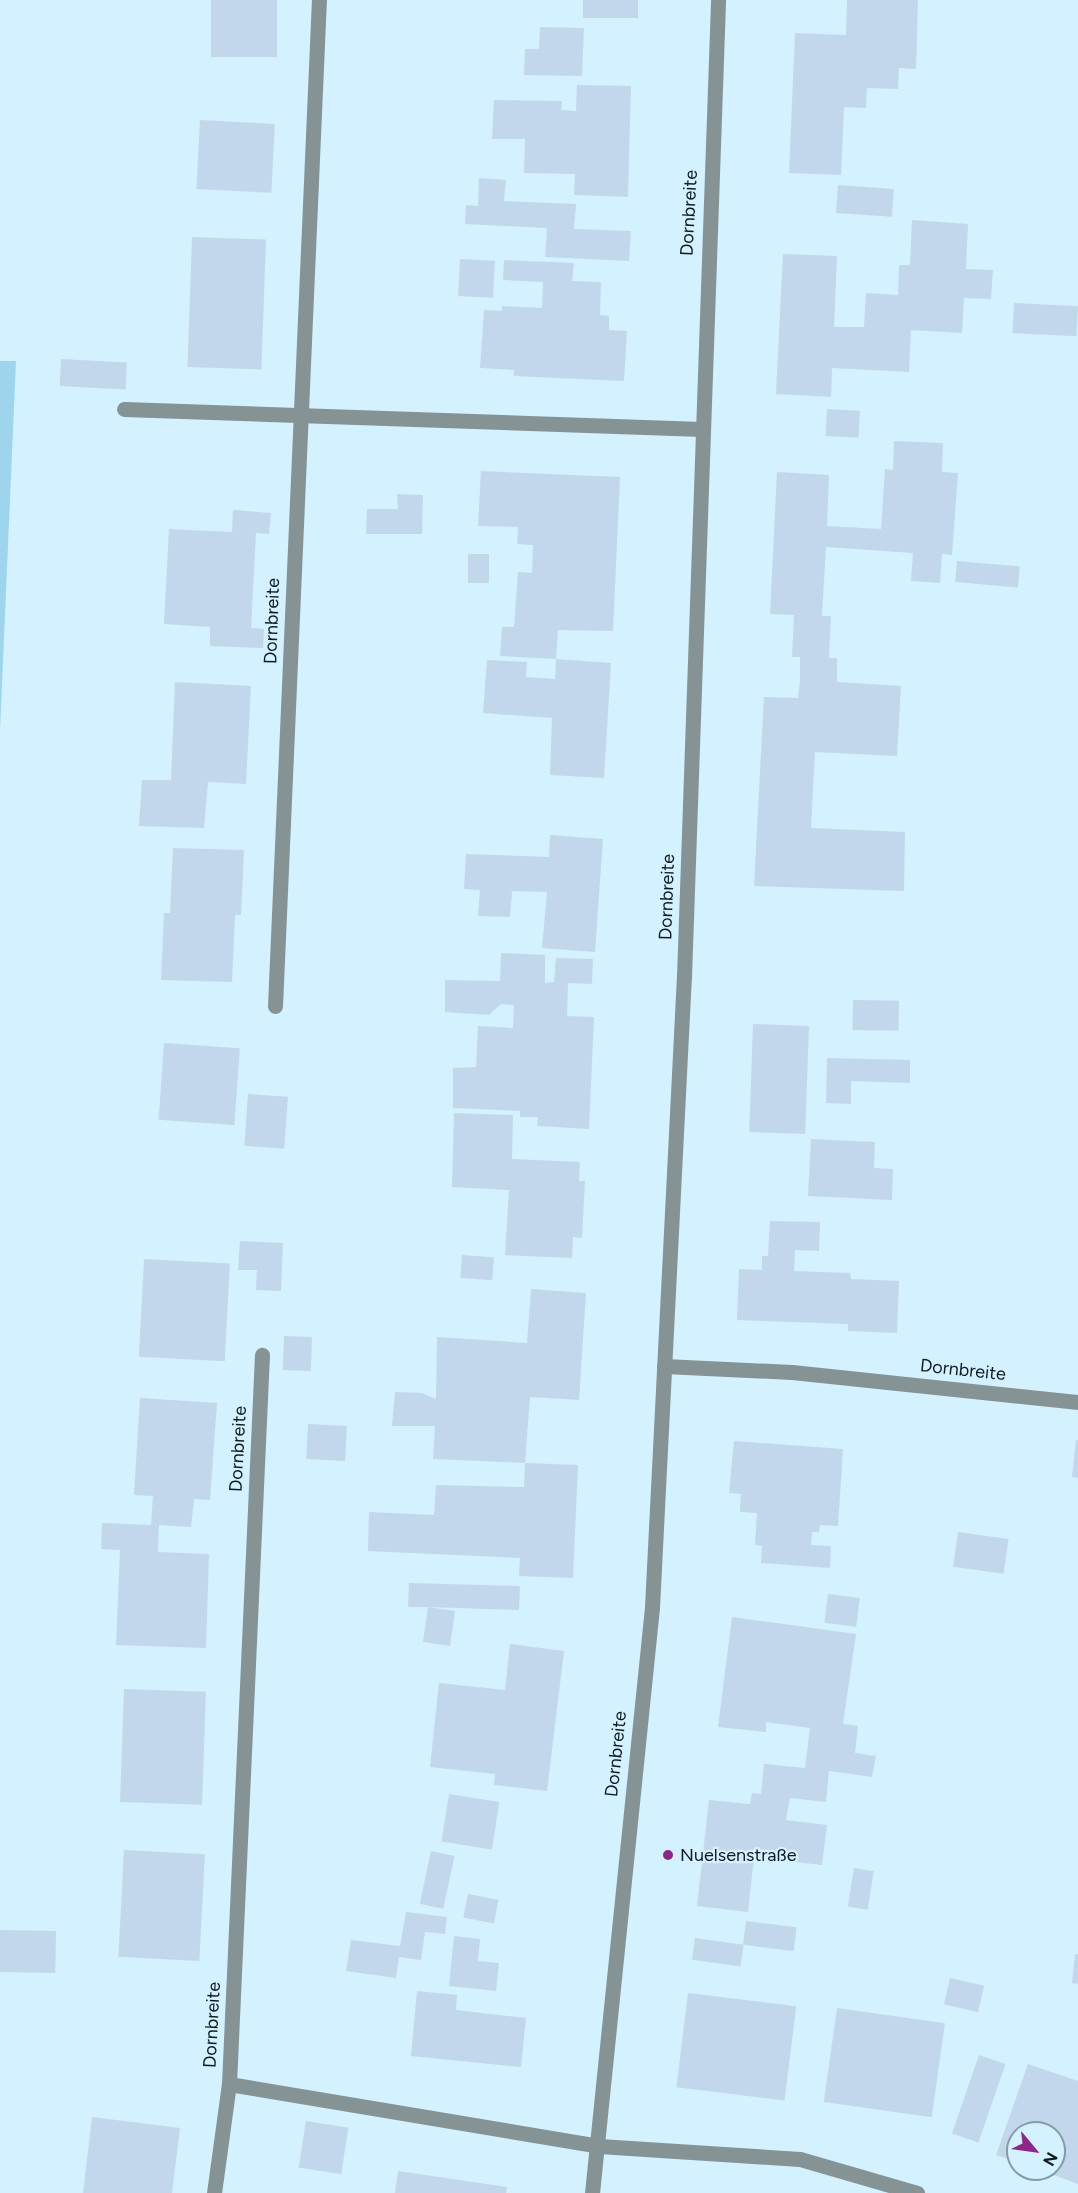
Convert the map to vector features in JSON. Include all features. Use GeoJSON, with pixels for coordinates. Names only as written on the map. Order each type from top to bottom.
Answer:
{"type":"FeatureCollection","features":[{"type":"Feature","properties":{"kind":"street","name":"Dornbreite"},"geometry":{"type":"LineString","coordinates":[[275,1006],[319,0]]}},
{"type":"Feature","properties":{"kind":"street","name":"Dornbreite"},"geometry":{"type":"LineString","coordinates":[[592,2193],[652,1607],[683,987],[718,0]]}},
{"type":"Feature","properties":{"kind":"street"},"geometry":{"type":"LineString","coordinates":[[123,409],[300,417],[702,429]]}},
{"type":"Feature","properties":{"kind":"street","name":"Dornbreite"},"geometry":{"type":"LineString","coordinates":[[214,2193],[229,2084],[262,1355]]}},
{"type":"Feature","properties":{"kind":"street","name":"Dornbreite"},"geometry":{"type":"LineString","coordinates":[[664,1366],[792,1372],[1078,1402]]}},
{"type":"Feature","properties":{"kind":"street","name":"Dornbreite"},"geometry":{"type":"LineString","coordinates":[[229,2084],[598,2146]]}},
{"type":"Feature","properties":{"kind":"street"},"geometry":{"type":"LineString","coordinates":[[598,2146],[800,2158],[917,2193]]}},
{"type":"Feature","properties":{"kind":"shaded area"},"geometry":{"type":"Polygon","coordinates":[[[0,361],[16,361],[0,730],[0,361]]]}},
{"type":"Feature","properties":{"kind":"building"},"geometry":{"type":"Polygon","coordinates":[[[211,0],[277,0],[277,57],[211,57],[211,0]]]}},
{"type":"Feature","properties":{"kind":"building"},"geometry":{"type":"Polygon","coordinates":[[[583,0],[638,0],[638,18],[583,18],[583,0]]]}},
{"type":"Feature","properties":{"kind":"building"},"geometry":{"type":"Polygon","coordinates":[[[847,0],[918,0],[916,69],[899,68],[898,89],[867,88],[866,108],[844,107],[841,175],[789,173],[795,33],[846,35],[847,0]]]}},
{"type":"Feature","properties":{"kind":"building"},"geometry":{"type":"Polygon","coordinates":[[[540,27],[584,28],[582,76],[524,75],[525,49],[539,49],[540,27]]]}},
{"type":"Feature","properties":{"kind":"building"},"geometry":{"type":"Polygon","coordinates":[[[577,85],[631,86],[628,197],[574,195],[575,174],[524,173],[525,139],[492,139],[494,100],[562,101],[561,110],[576,111],[577,85]]]}},
{"type":"Feature","properties":{"kind":"building"},"geometry":{"type":"Polygon","coordinates":[[[200,120],[275,124],[271,193],[196,189],[200,120]]]}},
{"type":"Feature","properties":{"kind":"building"},"geometry":{"type":"Polygon","coordinates":[[[479,178],[506,180],[504,201],[576,204],[574,229],[631,231],[629,261],[545,257],[547,228],[465,224],[466,205],[478,206],[479,178]]]}},
{"type":"Feature","properties":{"kind":"building"},"geometry":{"type":"Polygon","coordinates":[[[838,185],[894,189],[892,217],[836,213],[838,185]]]}},
{"type":"Feature","properties":{"kind":"building"},"geometry":{"type":"Polygon","coordinates":[[[912,220],[968,224],[966,269],[993,270],[991,299],[964,298],[962,333],[911,330],[909,372],[832,368],[831,397],[776,394],[783,254],[837,256],[834,327],[864,327],[866,293],[898,295],[899,265],[910,265],[912,220]]]}},
{"type":"Feature","properties":{"kind":"building"},"geometry":{"type":"Polygon","coordinates":[[[192,237],[266,240],[261,370],[187,367],[192,237]]]}},
{"type":"Feature","properties":{"kind":"building"},"geometry":{"type":"Polygon","coordinates":[[[460,259],[495,261],[493,298],[458,296],[460,259]]]}},
{"type":"Feature","properties":{"kind":"building"},"geometry":{"type":"Polygon","coordinates":[[[504,260],[574,263],[572,281],[601,282],[600,315],[609,316],[609,330],[627,331],[624,381],[514,376],[514,370],[480,368],[484,310],[502,311],[502,306],[542,308],[543,282],[503,280],[504,260]]]}},
{"type":"Feature","properties":{"kind":"building"},"geometry":{"type":"Polygon","coordinates":[[[1014,303],[1078,306],[1076,336],[1012,333],[1014,303]]]}},
{"type":"Feature","properties":{"kind":"building"},"geometry":{"type":"Polygon","coordinates":[[[61,359],[127,362],[125,389],[60,386],[61,359]]]}},
{"type":"Feature","properties":{"kind":"building"},"geometry":{"type":"Polygon","coordinates":[[[827,409],[860,411],[859,438],[826,436],[827,409]]]}},
{"type":"Feature","properties":{"kind":"building"},"geometry":{"type":"Polygon","coordinates":[[[894,441],[943,443],[942,472],[958,473],[952,555],[942,554],[940,583],[911,581],[913,553],[826,547],[822,616],[831,616],[829,658],[837,658],[837,682],[901,686],[897,756],[815,752],[811,828],[905,832],[904,891],[754,886],[764,697],[798,698],[800,681],[800,657],[792,657],[794,615],[770,614],[777,472],[829,475],[827,526],[881,529],[885,469],[893,470],[894,441]]]}},
{"type":"Feature","properties":{"kind":"building"},"geometry":{"type":"Polygon","coordinates":[[[481,471],[620,477],[613,631],[558,630],[556,659],[500,656],[502,627],[514,627],[518,572],[532,573],[533,545],[517,544],[518,527],[478,526],[481,471]]]}},
{"type":"Feature","properties":{"kind":"building"},"geometry":{"type":"Polygon","coordinates":[[[397,494],[423,495],[422,534],[366,534],[367,509],[398,509],[397,494]]]}},
{"type":"Feature","properties":{"kind":"building"},"geometry":{"type":"Polygon","coordinates":[[[233,510],[271,513],[269,534],[256,533],[251,628],[264,629],[263,648],[210,646],[210,627],[164,624],[169,529],[232,532],[233,510]]]}},
{"type":"Feature","properties":{"kind":"building"},"geometry":{"type":"Polygon","coordinates":[[[468,554],[489,554],[489,583],[468,583],[468,554]]]}},
{"type":"Feature","properties":{"kind":"building"},"geometry":{"type":"Polygon","coordinates":[[[957,561],[1020,566],[1018,587],[955,582],[957,561]]]}},
{"type":"Feature","properties":{"kind":"building"},"geometry":{"type":"Polygon","coordinates":[[[556,659],[611,663],[604,778],[550,775],[552,718],[483,713],[487,660],[527,662],[526,677],[555,679],[556,659]]]}},
{"type":"Feature","properties":{"kind":"building"},"geometry":{"type":"Polygon","coordinates":[[[175,682],[251,686],[246,784],[208,782],[204,828],[139,826],[142,780],[171,780],[175,682]]]}},
{"type":"Feature","properties":{"kind":"building"},"geometry":{"type":"Polygon","coordinates":[[[550,835],[603,839],[595,952],[542,948],[547,892],[512,891],[510,917],[478,916],[480,890],[464,889],[466,854],[549,857],[550,835]]]}},
{"type":"Feature","properties":{"kind":"building"},"geometry":{"type":"Polygon","coordinates":[[[173,848],[244,850],[241,915],[235,915],[232,982],[161,980],[164,913],[170,913],[173,848]]]}},
{"type":"Feature","properties":{"kind":"building"},"geometry":{"type":"Polygon","coordinates":[[[501,953],[545,955],[545,983],[554,982],[556,958],[593,959],[592,984],[568,983],[567,1016],[594,1017],[589,1129],[537,1126],[538,1117],[520,1117],[520,1111],[453,1108],[453,1068],[476,1067],[478,1026],[513,1028],[514,1005],[501,1004],[489,1015],[445,1012],[445,980],[500,981],[501,953]]]}},
{"type":"Feature","properties":{"kind":"building"},"geometry":{"type":"Polygon","coordinates":[[[853,1000],[899,1001],[898,1031],[852,1030],[853,1000]]]}},
{"type":"Feature","properties":{"kind":"building"},"geometry":{"type":"Polygon","coordinates":[[[753,1024],[809,1026],[805,1134],[749,1132],[753,1024]]]}},
{"type":"Feature","properties":{"kind":"building"},"geometry":{"type":"Polygon","coordinates":[[[164,1043],[240,1048],[234,1125],[159,1120],[164,1043]]]}},
{"type":"Feature","properties":{"kind":"building"},"geometry":{"type":"Polygon","coordinates":[[[827,1058],[910,1060],[910,1083],[851,1081],[851,1104],[826,1103],[827,1058]]]}},
{"type":"Feature","properties":{"kind":"building"},"geometry":{"type":"Polygon","coordinates":[[[248,1094],[288,1097],[284,1149],[244,1146],[248,1094]]]}},
{"type":"Feature","properties":{"kind":"building"},"geometry":{"type":"Polygon","coordinates":[[[454,1113],[513,1115],[512,1159],[580,1162],[579,1181],[585,1181],[582,1238],[573,1237],[572,1258],[505,1255],[509,1190],[452,1187],[454,1113]]]}},
{"type":"Feature","properties":{"kind":"building"},"geometry":{"type":"Polygon","coordinates":[[[811,1139],[875,1142],[874,1168],[893,1169],[892,1200],[808,1196],[811,1139]]]}},
{"type":"Feature","properties":{"kind":"building"},"geometry":{"type":"Polygon","coordinates":[[[770,1221],[820,1222],[819,1251],[795,1250],[794,1271],[850,1273],[851,1279],[899,1281],[897,1333],[848,1331],[848,1324],[737,1320],[739,1269],[762,1270],[762,1256],[768,1256],[770,1221]]]}},
{"type":"Feature","properties":{"kind":"building"},"geometry":{"type":"Polygon","coordinates":[[[240,1241],[283,1243],[281,1291],[256,1290],[257,1270],[238,1270],[240,1241]]]}},
{"type":"Feature","properties":{"kind":"building"},"geometry":{"type":"Polygon","coordinates":[[[462,1255],[494,1257],[492,1280],[460,1278],[462,1255]]]}},
{"type":"Feature","properties":{"kind":"building"},"geometry":{"type":"Polygon","coordinates":[[[144,1259],[230,1264],[225,1361],[139,1357],[144,1259]]]}},
{"type":"Feature","properties":{"kind":"building"},"geometry":{"type":"Polygon","coordinates":[[[531,1289],[586,1293],[579,1400],[530,1397],[525,1463],[433,1459],[435,1426],[392,1426],[395,1392],[422,1393],[436,1399],[437,1337],[527,1343],[531,1289]]]}},
{"type":"Feature","properties":{"kind":"building"},"geometry":{"type":"Polygon","coordinates":[[[284,1336],[312,1337],[311,1371],[283,1370],[284,1336]]]}},
{"type":"Feature","properties":{"kind":"building"},"geometry":{"type":"Polygon","coordinates":[[[140,1398],[217,1403],[210,1500],[194,1499],[191,1527],[159,1525],[158,1552],[209,1554],[206,1648],[116,1645],[120,1550],[101,1549],[102,1523],[151,1525],[153,1496],[134,1495],[140,1398]]]}},
{"type":"Feature","properties":{"kind":"building"},"geometry":{"type":"Polygon","coordinates":[[[308,1424],[347,1426],[345,1461],[306,1459],[308,1424]]]}},
{"type":"Feature","properties":{"kind":"building"},"geometry":{"type":"Polygon","coordinates":[[[1076,1440],[1078,1440],[1078,1478],[1072,1477],[1076,1440]]]}},
{"type":"Feature","properties":{"kind":"building"},"geometry":{"type":"Polygon","coordinates":[[[734,1441],[843,1449],[838,1526],[820,1525],[819,1532],[812,1532],[811,1545],[831,1546],[830,1568],[761,1563],[762,1546],[755,1545],[757,1513],[740,1512],[741,1494],[729,1493],[734,1441]]]}},
{"type":"Feature","properties":{"kind":"building"},"geometry":{"type":"Polygon","coordinates":[[[525,1463],[578,1465],[573,1578],[519,1576],[520,1558],[368,1551],[369,1512],[434,1515],[436,1485],[524,1487],[525,1463]]]}},
{"type":"Feature","properties":{"kind":"building"},"geometry":{"type":"Polygon","coordinates":[[[958,1532],[1009,1539],[1004,1574],[953,1567],[958,1532]]]}},
{"type":"Feature","properties":{"kind":"building"},"geometry":{"type":"Polygon","coordinates":[[[409,1583],[520,1586],[519,1610],[408,1607],[409,1583]]]}},
{"type":"Feature","properties":{"kind":"building"},"geometry":{"type":"Polygon","coordinates":[[[828,1594],[860,1598],[856,1627],[824,1623],[828,1594]]]}},
{"type":"Feature","properties":{"kind":"building"},"geometry":{"type":"Polygon","coordinates":[[[428,1607],[455,1611],[450,1646],[423,1642],[428,1607]]]}},
{"type":"Feature","properties":{"kind":"building"},"geometry":{"type":"Polygon","coordinates":[[[732,1617],[856,1634],[843,1724],[858,1726],[855,1753],[876,1756],[872,1777],[829,1771],[826,1802],[790,1798],[786,1820],[827,1825],[822,1865],[754,1857],[748,1912],[697,1906],[709,1800],[750,1804],[752,1793],[761,1794],[764,1764],[805,1768],[810,1728],[766,1722],[766,1732],[718,1727],[732,1617]]]}},
{"type":"Feature","properties":{"kind":"building"},"geometry":{"type":"Polygon","coordinates":[[[510,1644],[564,1651],[547,1791],[494,1785],[495,1774],[430,1767],[439,1683],[505,1690],[510,1644]]]}},
{"type":"Feature","properties":{"kind":"building"},"geometry":{"type":"Polygon","coordinates":[[[124,1689],[206,1692],[202,1805],[120,1802],[124,1689]]]}},
{"type":"Feature","properties":{"kind":"building"},"geometry":{"type":"Polygon","coordinates":[[[449,1794],[499,1802],[492,1849],[441,1841],[449,1794]]]}},
{"type":"Feature","properties":{"kind":"building"},"geometry":{"type":"Polygon","coordinates":[[[124,1850],[205,1854],[199,1961],[118,1957],[124,1850]]]}},
{"type":"Feature","properties":{"kind":"building"},"geometry":{"type":"Polygon","coordinates":[[[431,1851],[454,1856],[443,1909],[420,1904],[431,1851]]]}},
{"type":"Feature","properties":{"kind":"building"},"geometry":{"type":"Polygon","coordinates":[[[854,1868],[874,1871],[868,1910],[848,1907],[854,1868]]]}},
{"type":"Feature","properties":{"kind":"building"},"geometry":{"type":"Polygon","coordinates":[[[468,1894],[498,1900],[494,1923],[463,1918],[468,1894]]]}},
{"type":"Feature","properties":{"kind":"building"},"geometry":{"type":"Polygon","coordinates":[[[406,1912],[447,1917],[445,1934],[425,1932],[421,1960],[399,1957],[396,1978],[346,1971],[351,1940],[400,1946],[406,1912]]]}},
{"type":"Feature","properties":{"kind":"building"},"geometry":{"type":"Polygon","coordinates":[[[746,1921],[797,1927],[794,1951],[743,1945],[746,1921]]]}},
{"type":"Feature","properties":{"kind":"building"},"geometry":{"type":"Polygon","coordinates":[[[0,1930],[56,1931],[55,1973],[0,1972],[0,1930]]]}},
{"type":"Feature","properties":{"kind":"building"},"geometry":{"type":"Polygon","coordinates":[[[454,1936],[480,1939],[478,1961],[499,1963],[496,1991],[449,1986],[454,1936]]]}},
{"type":"Feature","properties":{"kind":"building"},"geometry":{"type":"Polygon","coordinates":[[[695,1938],[744,1945],[740,1967],[692,1960],[695,1938]]]}},
{"type":"Feature","properties":{"kind":"building"},"geometry":{"type":"Polygon","coordinates":[[[1075,1954],[1078,1954],[1078,1984],[1072,1983],[1075,1954]]]}},
{"type":"Feature","properties":{"kind":"building"},"geometry":{"type":"Polygon","coordinates":[[[950,1978],[984,1986],[978,2012],[944,2004],[950,1978]]]}},
{"type":"Feature","properties":{"kind":"building"},"geometry":{"type":"Polygon","coordinates":[[[417,1991],[457,1995],[456,2010],[526,2018],[521,2067],[411,2056],[417,1991]]]}},
{"type":"Feature","properties":{"kind":"building"},"geometry":{"type":"Polygon","coordinates":[[[688,1993],[796,2006],[785,2101],[676,2087],[688,1993]]]}},
{"type":"Feature","properties":{"kind":"building"},"geometry":{"type":"Polygon","coordinates":[[[837,2008],[945,2023],[932,2117],[824,2102],[837,2008]]]}},
{"type":"Feature","properties":{"kind":"building"},"geometry":{"type":"Polygon","coordinates":[[[979,2055],[1005,2064],[978,2143],[952,2133],[979,2055]]]}},
{"type":"Feature","properties":{"kind":"building"},"geometry":{"type":"Polygon","coordinates":[[[1028,2064],[1078,2081],[1078,2184],[1066,2180],[1066,2121],[1008,2121],[1028,2064]]]}},
{"type":"Feature","properties":{"kind":"building"},"geometry":{"type":"Polygon","coordinates":[[[92,2117],[180,2128],[172,2193],[83,2193],[92,2117]]]}},
{"type":"Feature","properties":{"kind":"building"},"geometry":{"type":"Polygon","coordinates":[[[306,2121],[348,2128],[341,2174],[299,2167],[306,2121]]]}},
{"type":"Feature","properties":{"kind":"building"},"geometry":{"type":"Polygon","coordinates":[[[1006,2127],[1006,2158],[996,2155],[1006,2127]]]}},
{"type":"Feature","properties":{"kind":"building"},"geometry":{"type":"Polygon","coordinates":[[[398,2171],[507,2187],[506,2193],[395,2193],[398,2171]]]}},
{"type":"Feature","properties":{"kind":"place","name":"Nuelsenstraße"},"geometry":{"type":"Point","coordinates":[668,1855]}}]}
